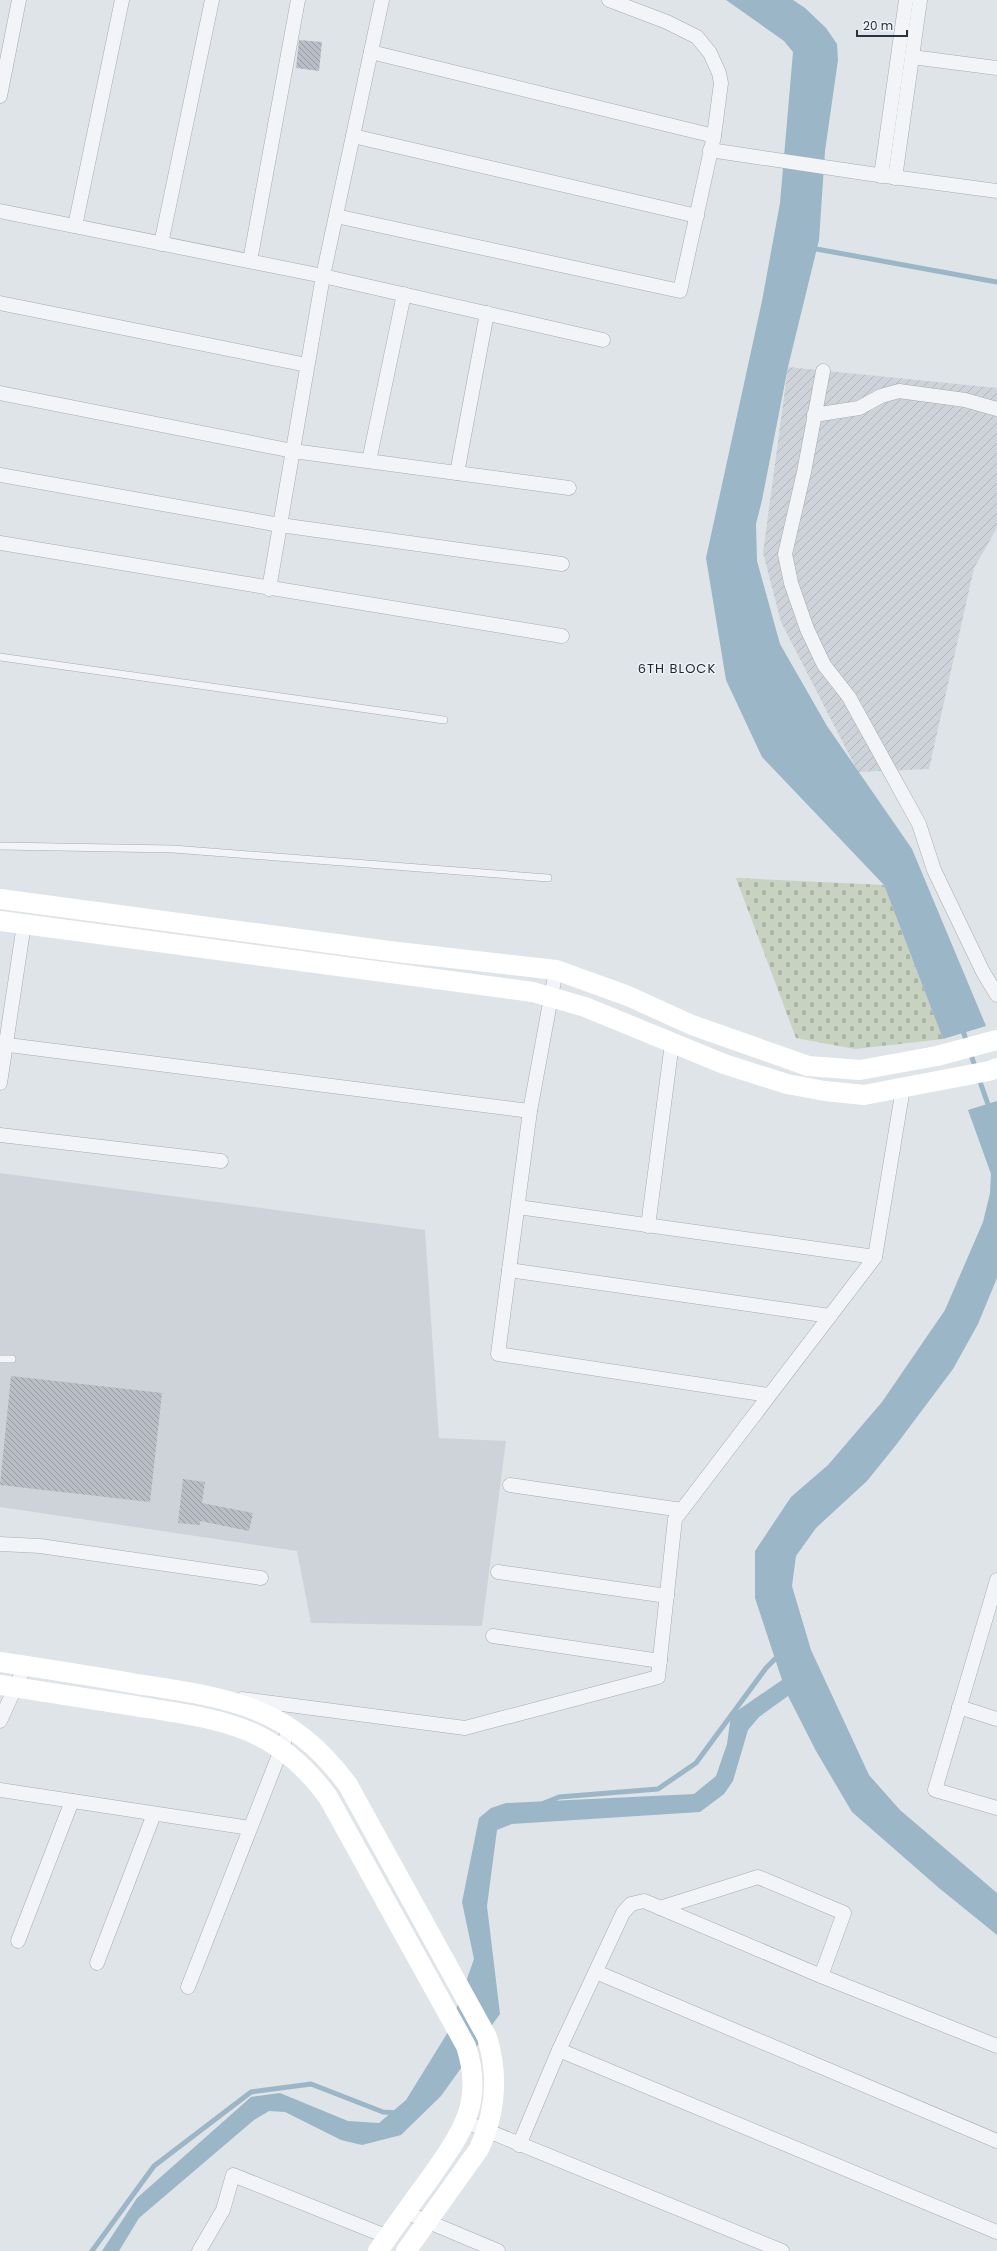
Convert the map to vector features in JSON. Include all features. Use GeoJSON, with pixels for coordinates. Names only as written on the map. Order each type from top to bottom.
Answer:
{"type":"FeatureCollection","features":[{"type":"Feature","properties":{"kind":"street"},"geometry":{"type":"LineString","coordinates":[[0,96],[19,0]]}},
{"type":"Feature","properties":{"kind":"street"},"geometry":{"type":"LineString","coordinates":[[74,226],[122,0]]}},
{"type":"Feature","properties":{"kind":"street"},"geometry":{"type":"LineString","coordinates":[[161,244],[212,0]]}},
{"type":"Feature","properties":{"kind":"street"},"geometry":{"type":"LineString","coordinates":[[250,261],[298,0]]}},
{"type":"Feature","properties":{"kind":"street"},"geometry":{"type":"LineString","coordinates":[[269,589],[323,276],[382,0]]}},
{"type":"Feature","properties":{"kind":"street"},"geometry":{"type":"LineString","coordinates":[[336,216],[680,291],[714,136],[721,83],[715,63],[704,45],[697,37],[668,22],[609,0]]}},
{"type":"Feature","properties":{"kind":"street"},"geometry":{"type":"LineString","coordinates":[[888,177],[906,0]]}},
{"type":"Feature","properties":{"kind":"street"},"geometry":{"type":"LineString","coordinates":[[888,177],[912,57],[920,0]]}},
{"type":"Feature","properties":{"kind":"street"},"geometry":{"type":"LineString","coordinates":[[371,52],[714,136]]}},
{"type":"Feature","properties":{"kind":"street"},"geometry":{"type":"LineString","coordinates":[[912,57],[997,68]]}},
{"type":"Feature","properties":{"kind":"street"},"geometry":{"type":"LineString","coordinates":[[352,136],[696,216]]}},
{"type":"Feature","properties":{"kind":"street"},"geometry":{"type":"LineString","coordinates":[[710,150],[888,177],[997,191]]}},
{"type":"Feature","properties":{"kind":"street"},"geometry":{"type":"LineString","coordinates":[[0,212],[323,276],[603,340]]}},
{"type":"Feature","properties":{"kind":"street"},"geometry":{"type":"LineString","coordinates":[[370,461],[404,294]]}},
{"type":"Feature","properties":{"kind":"street"},"geometry":{"type":"LineString","coordinates":[[0,303],[307,365]]}},
{"type":"Feature","properties":{"kind":"street"},"geometry":{"type":"LineString","coordinates":[[457,473],[487,313]]}},
{"type":"Feature","properties":{"kind":"street"},"geometry":{"type":"LineString","coordinates":[[822,371],[804,472],[785,554],[791,583],[807,629],[824,665],[849,697],[919,824],[934,870],[983,972],[997,995]]}},
{"type":"Feature","properties":{"kind":"street"},"geometry":{"type":"LineString","coordinates":[[814,415],[859,408],[869,404],[881,396],[899,391],[966,400],[997,409]]}},
{"type":"Feature","properties":{"kind":"street"},"geometry":{"type":"LineString","coordinates":[[0,393],[293,451],[568,488]]}},
{"type":"Feature","properties":{"kind":"street"},"geometry":{"type":"LineString","coordinates":[[0,475],[280,525],[562,564]]}},
{"type":"Feature","properties":{"kind":"street"},"geometry":{"type":"LineString","coordinates":[[0,543],[269,589],[562,636]]}},
{"type":"Feature","properties":{"kind":"street"},"geometry":{"type":"LineString","coordinates":[[0,898],[389,950],[556,970],[628,996],[692,1025],[808,1066],[860,1070],[996,1041]]}},
{"type":"Feature","properties":{"kind":"street"},"geometry":{"type":"LineString","coordinates":[[0,921],[245,952],[533,992],[585,1007],[724,1064],[787,1084],[864,1095],[980,1072]]}},
{"type":"Feature","properties":{"kind":"street"},"geometry":{"type":"LineString","coordinates":[[0,1083],[3,1044],[24,924]]}},
{"type":"Feature","properties":{"kind":"street"},"geometry":{"type":"LineString","coordinates":[[556,970],[530,1111],[498,1354],[768,1395]]}},
{"type":"Feature","properties":{"kind":"street"},"geometry":{"type":"LineString","coordinates":[[648,1226],[672,1043]]}},
{"type":"Feature","properties":{"kind":"street"},"geometry":{"type":"LineString","coordinates":[[3,1044],[530,1111]]}},
{"type":"Feature","properties":{"kind":"street"},"geometry":{"type":"LineString","coordinates":[[0,1662],[203,1694],[465,1728],[658,1677],[675,1519],[768,1395],[875,1257],[903,1088]]}},
{"type":"Feature","properties":{"kind":"street"},"geometry":{"type":"LineString","coordinates":[[0,1135],[221,1161]]}},
{"type":"Feature","properties":{"kind":"street"},"geometry":{"type":"LineString","coordinates":[[518,1207],[875,1257]]}},
{"type":"Feature","properties":{"kind":"street"},"geometry":{"type":"LineString","coordinates":[[509,1270],[830,1316]]}},
{"type":"Feature","properties":{"kind":"street"},"geometry":{"type":"LineString","coordinates":[[510,1485],[682,1510]]}},
{"type":"Feature","properties":{"kind":"street"},"geometry":{"type":"LineString","coordinates":[[0,1544],[40,1546],[261,1578]]}},
{"type":"Feature","properties":{"kind":"street"},"geometry":{"type":"LineString","coordinates":[[498,1572],[667,1596]]}},
{"type":"Feature","properties":{"kind":"street"},"geometry":{"type":"LineString","coordinates":[[997,1580],[935,1790],[997,1808]]}},
{"type":"Feature","properties":{"kind":"street"},"geometry":{"type":"LineString","coordinates":[[493,1636],[660,1661]]}},
{"type":"Feature","properties":{"kind":"street"},"geometry":{"type":"LineString","coordinates":[[0,1721],[8,1686],[25,1666]]}},
{"type":"Feature","properties":{"kind":"street"},"geometry":{"type":"LineString","coordinates":[[8,1686],[217,1720],[251,1731],[281,1748],[307,1770],[328,1797],[466,2046],[471,2066],[473,2089],[466,2122],[459,2137],[383,2244],[233,2175],[223,2210],[199,2251]]}},
{"type":"Feature","properties":{"kind":"street"},"geometry":{"type":"LineString","coordinates":[[203,1694],[254,1708],[290,1727],[323,1755],[348,1784],[487,2037],[491,2050],[495,2091],[486,2131],[478,2149],[406,2251]]}},
{"type":"Feature","properties":{"kind":"street"},"geometry":{"type":"LineString","coordinates":[[959,1707],[997,1719]]}},
{"type":"Feature","properties":{"kind":"street"},"geometry":{"type":"LineString","coordinates":[[188,1987],[290,1727]]}},
{"type":"Feature","properties":{"kind":"street"},"geometry":{"type":"LineString","coordinates":[[0,1790],[250,1828]]}},
{"type":"Feature","properties":{"kind":"street"},"geometry":{"type":"LineString","coordinates":[[18,1941],[72,1801]]}},
{"type":"Feature","properties":{"kind":"street"},"geometry":{"type":"LineString","coordinates":[[97,1964],[154,1814]]}},
{"type":"Feature","properties":{"kind":"street"},"geometry":{"type":"LineString","coordinates":[[660,1908],[758,1877],[844,1913],[821,1976]]}},
{"type":"Feature","properties":{"kind":"street"},"geometry":{"type":"LineString","coordinates":[[519,2145],[559,2050],[623,1913],[631,1904],[644,1901],[821,1976],[997,2046]]}},
{"type":"Feature","properties":{"kind":"street"},"geometry":{"type":"LineString","coordinates":[[596,1972],[997,2141]]}},
{"type":"Feature","properties":{"kind":"street"},"geometry":{"type":"LineString","coordinates":[[559,2050],[997,2232]]}},
{"type":"Feature","properties":{"kind":"street"},"geometry":{"type":"LineString","coordinates":[[466,2122],[519,2145],[782,2251]]}},
{"type":"Feature","properties":{"kind":"street"},"geometry":{"type":"LineString","coordinates":[[405,2212],[498,2251]]}},
{"type":"Feature","properties":{"kind":"lane"},"geometry":{"type":"LineString","coordinates":[[0,657],[444,720]]}},
{"type":"Feature","properties":{"kind":"lane"},"geometry":{"type":"LineString","coordinates":[[0,846],[173,849],[548,878]]}},
{"type":"Feature","properties":{"kind":"lane"},"geometry":{"type":"LineString","coordinates":[[0,1359],[12,1359]]}},
{"type":"Feature","properties":{"kind":"shaded area"},"geometry":{"type":"Polygon","coordinates":[[[788,367],[997,388],[997,528],[974,568],[929,769],[858,772],[781,622],[763,553],[788,367]]]}},
{"type":"Feature","properties":{"kind":"shaded area"},"geometry":{"type":"Polygon","coordinates":[[[0,1173],[425,1230],[439,1438],[506,1441],[482,1626],[311,1623],[297,1551],[0,1507],[0,1173]]]}},
{"type":"Feature","properties":{"kind":"green space"},"geometry":{"type":"Polygon","coordinates":[[[736,878],[884,885],[943,1039],[855,1049],[796,1038],[736,878]]]}},
{"type":"Feature","properties":{"kind":"water"},"geometry":{"type":"Polygon","coordinates":[[[726,0],[793,0],[805,8],[826,28],[837,44],[838,60],[825,151],[819,240],[788,367],[756,524],[757,561],[780,644],[827,726],[912,849],[986,1026],[943,1039],[884,885],[762,757],[726,680],[706,558],[762,301],[780,203],[793,52],[784,41],[726,0]]]}},
{"type":"Feature","properties":{"kind":"water"},"geometry":{"type":"Polygon","coordinates":[[[997,1101],[997,1278],[978,1324],[953,1369],[896,1445],[867,1481],[816,1528],[796,1556],[792,1586],[811,1650],[869,1775],[900,1810],[997,1893],[997,1935],[939,1888],[852,1812],[816,1751],[788,1696],[759,1717],[748,1730],[733,1781],[724,1794],[700,1812],[512,1824],[497,1830],[487,1906],[500,2014],[441,2096],[401,2135],[362,2145],[341,2140],[285,2112],[269,2111],[254,2120],[139,2218],[119,2251],[102,2251],[137,2198],[251,2097],[280,2093],[348,2121],[379,2123],[406,2100],[448,2032],[474,1959],[462,1902],[479,1818],[491,1808],[506,1803],[694,1794],[716,1776],[727,1744],[731,1715],[782,1680],[755,1598],[755,1551],[791,1497],[828,1465],[882,1402],[945,1310],[983,1222],[990,1193],[991,1174],[968,1110],[997,1101]]]}},
{"type":"Feature","properties":{"kind":"building"},"geometry":{"type":"Polygon","coordinates":[[[299,40],[322,42],[319,71],[296,68],[299,40]]]}},
{"type":"Feature","properties":{"kind":"building"},"geometry":{"type":"Polygon","coordinates":[[[11,1376],[162,1393],[150,1502],[0,1485],[11,1376]]]}},
{"type":"Feature","properties":{"kind":"building"},"geometry":{"type":"Polygon","coordinates":[[[183,1479],[205,1482],[202,1503],[253,1513],[249,1531],[200,1521],[200,1525],[178,1523],[183,1479]]]}},
{"type":"Feature","properties":{"kind":"waterway"},"geometry":{"type":"LineString","coordinates":[[811,248],[997,282]]}},
{"type":"Feature","properties":{"kind":"waterway"},"geometry":{"type":"LineString","coordinates":[[962,1027],[967,1044]]}},
{"type":"Feature","properties":{"kind":"waterway"},"geometry":{"type":"LineString","coordinates":[[970,1052],[976,1069]]}},
{"type":"Feature","properties":{"kind":"waterway"},"geometry":{"type":"LineString","coordinates":[[978,1076],[990,1110]]}},
{"type":"Feature","properties":{"kind":"waterway"},"geometry":{"type":"LineString","coordinates":[[544,1803],[559,1797],[658,1789],[696,1763],[766,1668],[779,1655]]}},
{"type":"Feature","properties":{"kind":"waterway"},"geometry":{"type":"LineString","coordinates":[[92,2251],[154,2166],[251,2092],[311,2084],[383,2112],[399,2113]]}},
{"type":"Feature","properties":{"kind":"district","name":"6TH BLOCK"},"geometry":{"type":"Point","coordinates":[677,668]}}]}
